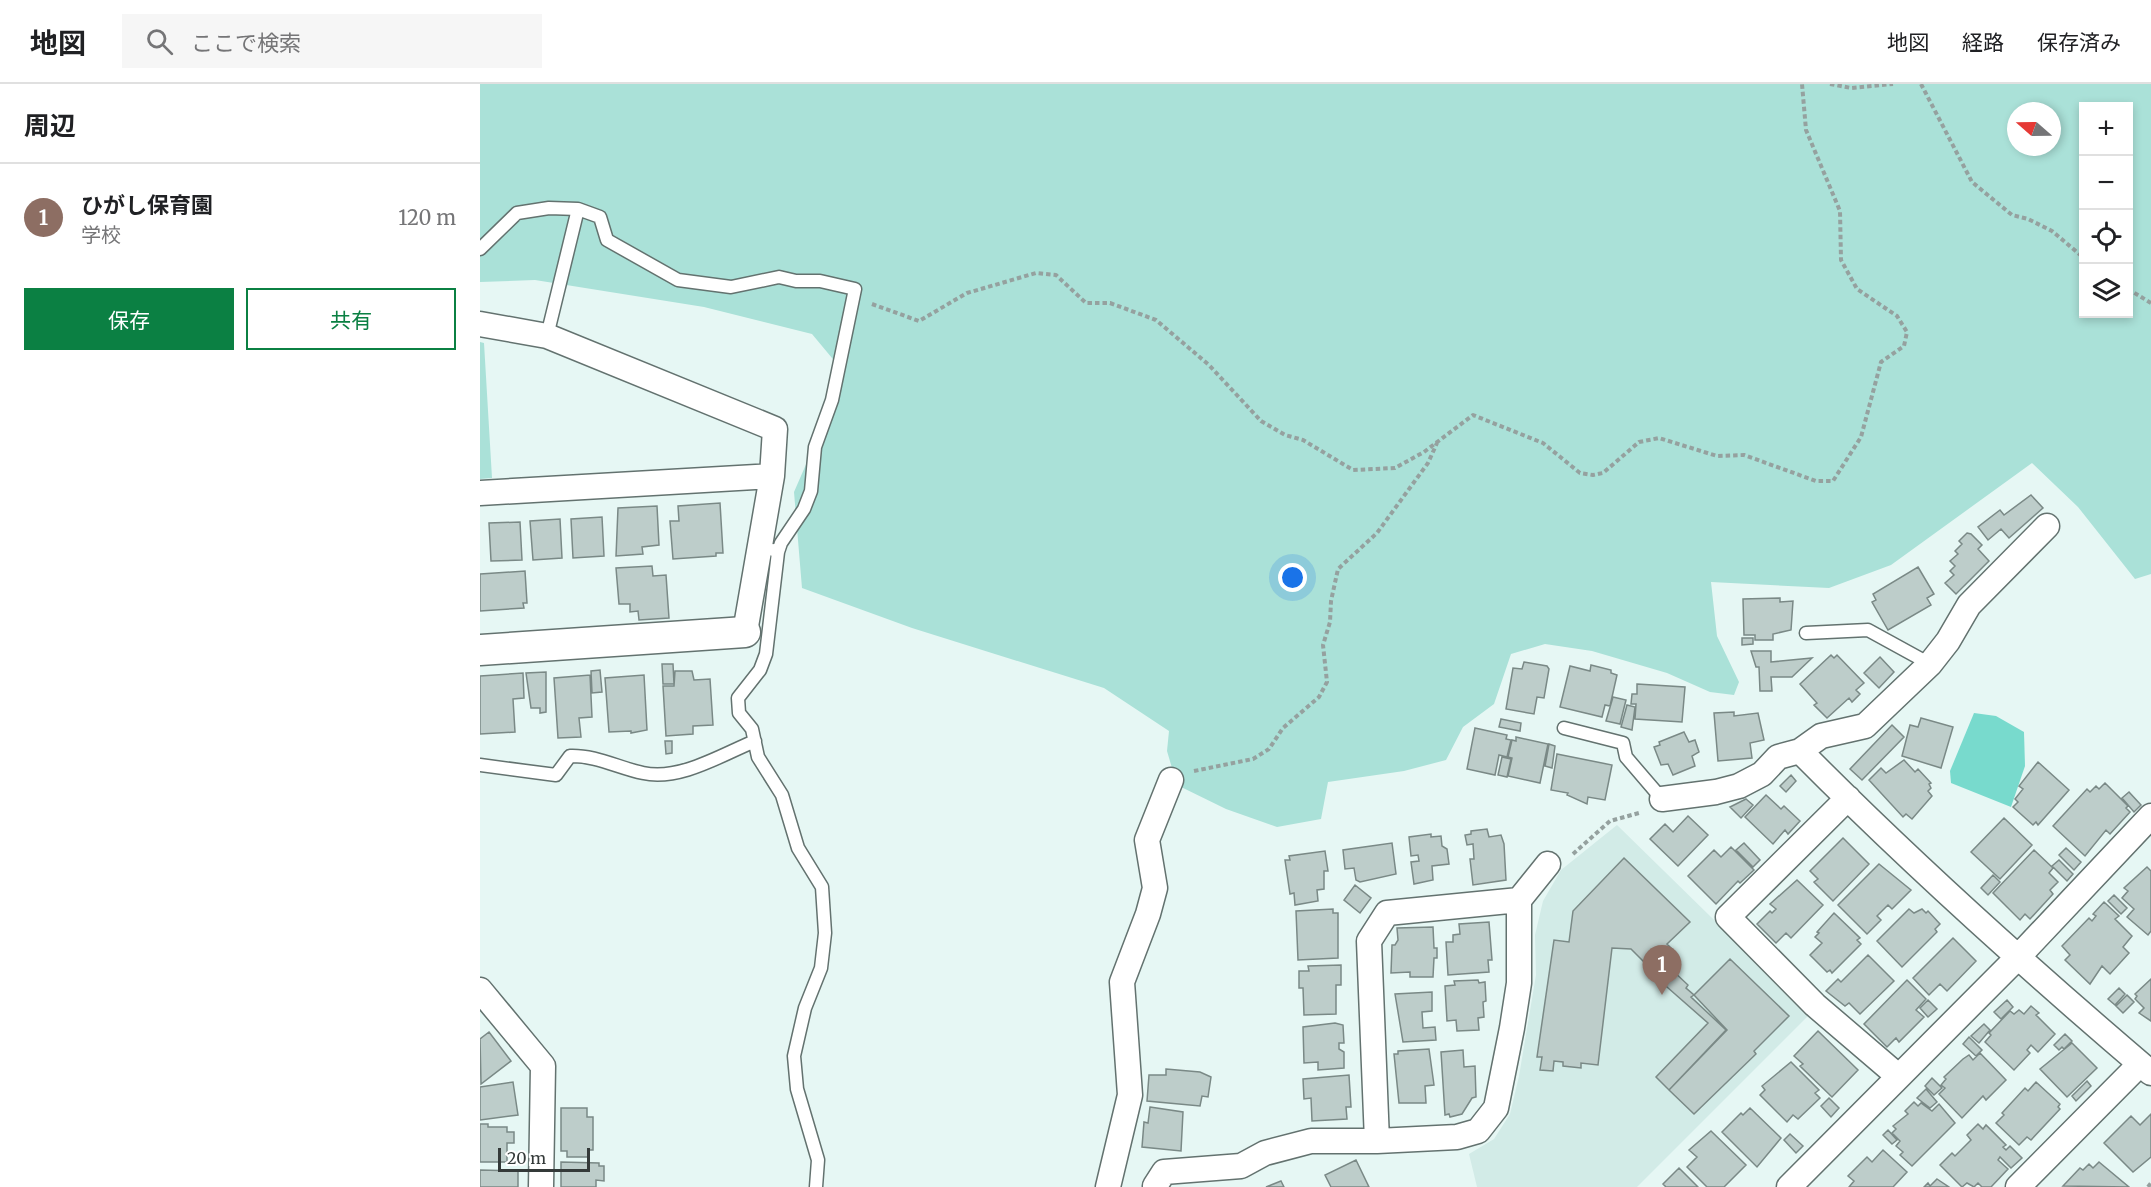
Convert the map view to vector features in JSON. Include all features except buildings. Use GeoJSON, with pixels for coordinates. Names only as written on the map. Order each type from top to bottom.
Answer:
{"type":"FeatureCollection","features":[{"type":"Feature","properties":{"kind":"street"},"geometry":{"type":"LineString","coordinates":[[480,324],[547,336],[775,429],[769,548],[745,632],[480,650]]}},
{"type":"Feature","properties":{"kind":"street"},"geometry":{"type":"LineString","coordinates":[[480,493],[772,476]]}},
{"type":"Feature","properties":{"kind":"street"},"geometry":{"type":"LineString","coordinates":[[1662,799],[1716,792],[1739,786],[1762,774],[1778,757],[1800,751],[1821,736],[1865,726],[1930,664],[1948,641],[1969,605],[2047,526]]}},
{"type":"Feature","properties":{"kind":"street"},"geometry":{"type":"LineString","coordinates":[[1800,751],[2018,957],[2146,1068],[2018,1187]]}},
{"type":"Feature","properties":{"kind":"street"},"geometry":{"type":"LineString","coordinates":[[1108,1187],[1130,1095],[1122,982],[1148,914],[1155,888],[1147,840],[1171,780]]}},
{"type":"Feature","properties":{"kind":"street"},"geometry":{"type":"LineString","coordinates":[[1848,798],[1728,916],[1815,1005],[1898,1076]]}},
{"type":"Feature","properties":{"kind":"street"},"geometry":{"type":"LineString","coordinates":[[1789,1187],[2018,957],[2151,816]]}},
{"type":"Feature","properties":{"kind":"street"},"geometry":{"type":"LineString","coordinates":[[1155,1187],[1164,1172],[1240,1166],[1265,1153],[1311,1141],[1377,1141],[1457,1137],[1478,1131],[1497,1108],[1519,983],[1519,900],[1548,864]]}},
{"type":"Feature","properties":{"kind":"street"},"geometry":{"type":"LineString","coordinates":[[1377,1141],[1368,942],[1387,913],[1519,900]]}},
{"type":"Feature","properties":{"kind":"street"},"geometry":{"type":"LineString","coordinates":[[480,990],[543,1066],[541,1187]]}},
{"type":"Feature","properties":{"kind":"lane"},"geometry":{"type":"LineString","coordinates":[[480,249],[517,213],[549,208],[578,209],[600,217],[607,240],[678,280],[731,287],[779,277],[796,281],[820,281],[855,289],[832,400],[815,447],[811,491],[804,509],[781,543],[769,548],[766,654],[760,670],[738,698],[738,713],[752,729],[764,770],[782,795],[798,848],[822,887],[825,933],[821,968],[805,1008],[794,1056],[797,1089],[818,1160],[816,1187]]}},
{"type":"Feature","properties":{"kind":"lane"},"geometry":{"type":"LineString","coordinates":[[547,336],[578,209]]}},
{"type":"Feature","properties":{"kind":"lane"},"geometry":{"type":"LineString","coordinates":[[1806,633],[1868,630],[1930,664]]}},
{"type":"Feature","properties":{"kind":"lane"},"geometry":{"type":"LineString","coordinates":[[1564,728],[1623,743],[1626,757],[1662,799]]}},
{"type":"Feature","properties":{"kind":"lane"},"geometry":{"type":"LineString","coordinates":[[480,765],[556,775],[570,756],[582,755],[644,773],[663,775],[684,770],[755,741]]}},
{"type":"Feature","properties":{"kind":"path"},"geometry":{"type":"LineString","coordinates":[[854,298],[919,321],[967,293],[1036,273],[1056,275],[1086,303],[1110,303],[1156,320],[1209,364],[1261,421],[1285,435],[1304,440],[1353,470],[1395,468],[1437,442],[1473,415],[1543,443],[1580,472],[1593,475],[1603,473],[1639,442],[1659,438],[1718,456],[1744,455],[1816,481],[1833,481],[1861,437],[1881,362],[1904,346],[1907,332],[1897,316],[1857,289],[1841,260],[1840,211],[1806,130],[1802,84]]}},
{"type":"Feature","properties":{"kind":"path"},"geometry":{"type":"LineString","coordinates":[[1830,84],[1851,88],[1893,84]]}},
{"type":"Feature","properties":{"kind":"path"},"geometry":{"type":"LineString","coordinates":[[1921,84],[1972,182],[2012,215],[2028,219],[2052,231],[2079,254]]}},
{"type":"Feature","properties":{"kind":"path"},"geometry":{"type":"LineString","coordinates":[[2133,292],[2151,303]]}},
{"type":"Feature","properties":{"kind":"path"},"geometry":{"type":"LineString","coordinates":[[1171,780],[1191,771],[1253,759],[1269,750],[1283,728],[1318,697],[1327,682],[1323,645],[1330,622],[1331,601],[1338,569],[1377,533],[1428,463],[1437,442]]}},
{"type":"Feature","properties":{"kind":"path"},"geometry":{"type":"LineString","coordinates":[[1548,864],[1558,865],[1583,847],[1610,821],[1649,810],[1662,799]]}},
{"type":"Feature","properties":{"kind":"path"},"geometry":{"type":"LineString","coordinates":[[2148,1187],[2151,1184]]}},
{"type":"Feature","properties":{"kind":"shaded area"},"geometry":{"type":"Polygon","coordinates":[[[480,84],[2151,84],[2151,574],[2135,579],[2078,507],[2032,463],[1891,565],[1829,588],[1711,582],[1717,636],[1739,682],[1734,695],[1710,692],[1667,673],[1592,651],[1545,644],[1511,654],[1494,704],[1463,727],[1446,760],[1404,771],[1328,782],[1321,819],[1277,827],[1226,809],[1177,785],[1167,751],[1169,731],[1104,688],[912,628],[802,588],[794,492],[831,407],[842,370],[812,334],[704,307],[535,280],[480,282],[480,84]]]}},
{"type":"Feature","properties":{"kind":"shaded area"},"geometry":{"type":"Polygon","coordinates":[[[480,342],[484,343],[492,478],[480,479],[480,342]]]}},
{"type":"Feature","properties":{"kind":"shaded area"},"geometry":{"type":"Polygon","coordinates":[[[1974,713],[1996,716],[2024,732],[2025,766],[2011,807],[1951,783],[1950,771],[1974,713]]]}},
{"type":"Feature","properties":{"kind":"shaded area"},"geometry":{"type":"Polygon","coordinates":[[[1617,825],[1810,1014],[1637,1187],[1477,1187],[1469,1154],[1494,1139],[1510,1114],[1519,1076],[1536,975],[1535,935],[1543,901],[1561,870],[1617,825]]]}},
{"type":"Feature","properties":{"kind":"place","name":"ひがし保育園"},"geometry":{"type":"Point","coordinates":[1662,995]}}]}
